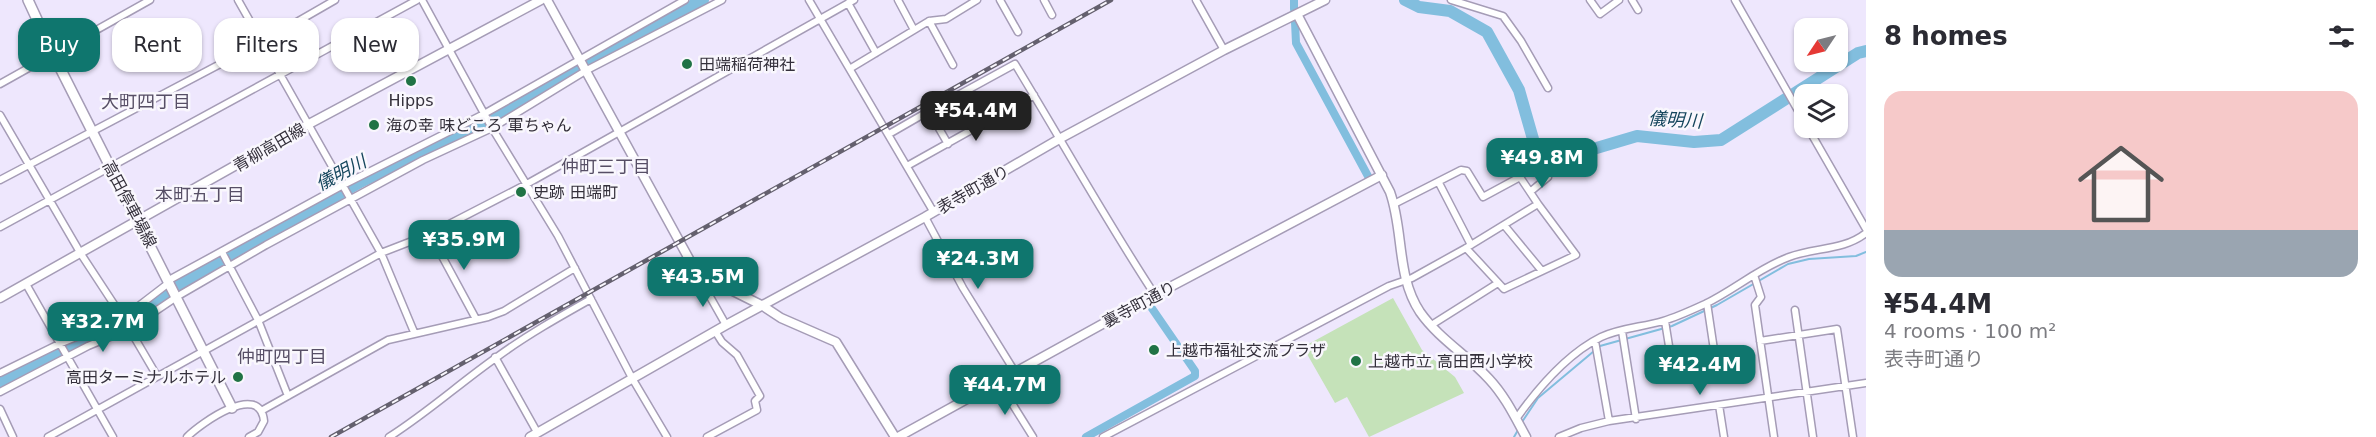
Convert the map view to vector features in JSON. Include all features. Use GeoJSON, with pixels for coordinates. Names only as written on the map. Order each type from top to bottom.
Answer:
{"type":"FeatureCollection","features":[{"type":"Feature","properties":{"kind":"main road","name":"高田停車場線"},"geometry":{"type":"LineString","coordinates":[[28,0],[36,18]]}},
{"type":"Feature","properties":{"kind":"main road","name":"高田停車場線"},"geometry":{"type":"LineString","coordinates":[[61,72],[205,350],[232,408]]}},
{"type":"Feature","properties":{"kind":"street"},"geometry":{"type":"LineString","coordinates":[[100,28],[150,0]]}},
{"type":"Feature","properties":{"kind":"street"},"geometry":{"type":"LineString","coordinates":[[238,0],[248,18]]}},
{"type":"Feature","properties":{"kind":"street"},"geometry":{"type":"LineString","coordinates":[[304,18],[335,0]]}},
{"type":"Feature","properties":{"kind":"street"},"geometry":{"type":"LineString","coordinates":[[0,227],[417,0]]}},
{"type":"Feature","properties":{"kind":"street"},"geometry":{"type":"LineString","coordinates":[[422,0],[448,52],[575,268],[632,378],[667,437]]}},
{"type":"Feature","properties":{"kind":"street","name":"青柳高田線"},"geometry":{"type":"LineString","coordinates":[[0,298],[81,255],[309,124],[448,52],[541,0]]}},
{"type":"Feature","properties":{"kind":"street"},"geometry":{"type":"LineString","coordinates":[[547,0],[726,325]]}},
{"type":"Feature","properties":{"kind":"street"},"geometry":{"type":"LineString","coordinates":[[0,373],[59,344],[123,318],[223,253],[343,185],[484,114],[579,58],[685,0]]}},
{"type":"Feature","properties":{"kind":"street"},"geometry":{"type":"LineString","coordinates":[[0,392],[67,355],[129,329],[173,287],[230,265],[350,197],[491,126],[587,69],[722,0]]}},
{"type":"Feature","properties":{"kind":"street"},"geometry":{"type":"LineString","coordinates":[[809,0],[933,211]]}},
{"type":"Feature","properties":{"kind":"street"},"geometry":{"type":"LineString","coordinates":[[898,0],[914,30]]}},
{"type":"Feature","properties":{"kind":"street"},"geometry":{"type":"LineString","coordinates":[[851,68],[929,21],[946,19],[977,0]]}},
{"type":"Feature","properties":{"kind":"street"},"geometry":{"type":"LineString","coordinates":[[1000,0],[1018,32]]}},
{"type":"Feature","properties":{"kind":"street"},"geometry":{"type":"LineString","coordinates":[[1044,0],[1052,15]]}},
{"type":"Feature","properties":{"kind":"street"},"geometry":{"type":"LineString","coordinates":[[1196,0],[1224,50]]}},
{"type":"Feature","properties":{"kind":"street","name":"表寺町通り"},"geometry":{"type":"LineString","coordinates":[[533,435],[715,331],[925,217],[1061,138],[1224,50],[1325,0]]}},
{"type":"Feature","properties":{"kind":"street"},"geometry":{"type":"LineString","coordinates":[[1451,0],[1503,16],[1521,41],[1548,88]]}},
{"type":"Feature","properties":{"kind":"street"},"geometry":{"type":"LineString","coordinates":[[1590,0],[1600,14],[1619,0]]}},
{"type":"Feature","properties":{"kind":"street"},"geometry":{"type":"LineString","coordinates":[[1632,0],[1638,10]]}},
{"type":"Feature","properties":{"kind":"street"},"geometry":{"type":"LineString","coordinates":[[1735,0],[1794,101]]}},
{"type":"Feature","properties":{"kind":"street"},"geometry":{"type":"LineString","coordinates":[[48,437],[381,254],[430,234],[525,185],[851,2],[876,53]]}},
{"type":"Feature","properties":{"kind":"street"},"geometry":{"type":"LineString","coordinates":[[1297,14],[1382,175],[1394,204],[1406,279],[1421,312],[1433,324],[1442,339],[1489,378],[1526,437]]}},
{"type":"Feature","properties":{"kind":"street"},"geometry":{"type":"LineString","coordinates":[[929,21],[953,65]]}},
{"type":"Feature","properties":{"kind":"street"},"geometry":{"type":"LineString","coordinates":[[889,134],[1015,64],[1061,138],[1084,183],[1155,295]]}},
{"type":"Feature","properties":{"kind":"street"},"geometry":{"type":"LineString","coordinates":[[0,180],[214,68]]}},
{"type":"Feature","properties":{"kind":"street"},"geometry":{"type":"LineString","coordinates":[[0,84],[21,72]]}},
{"type":"Feature","properties":{"kind":"street"},"geometry":{"type":"LineString","coordinates":[[280,74],[381,254],[414,332]]}},
{"type":"Feature","properties":{"kind":"street"},"geometry":{"type":"LineString","coordinates":[[907,166],[1034,95]]}},
{"type":"Feature","properties":{"kind":"street"},"geometry":{"type":"LineString","coordinates":[[929,111],[948,144]]}},
{"type":"Feature","properties":{"kind":"street"},"geometry":{"type":"LineString","coordinates":[[0,115],[81,255],[123,318],[157,376]]}},
{"type":"Feature","properties":{"kind":"street"},"geometry":{"type":"LineString","coordinates":[[1814,138],[1866,229]]}},
{"type":"Feature","properties":{"kind":"street"},"geometry":{"type":"LineString","coordinates":[[1394,204],[1461,170],[1467,171],[1483,197],[1520,177],[1580,262]]}},
{"type":"Feature","properties":{"kind":"street","name":"裏寺町通り"},"geometry":{"type":"LineString","coordinates":[[896,437],[1155,295],[1382,175]]}},
{"type":"Feature","properties":{"kind":"street"},"geometry":{"type":"LineString","coordinates":[[1530,192],[1548,177]]}},
{"type":"Feature","properties":{"kind":"street"},"geometry":{"type":"LineString","coordinates":[[1439,183],[1469,246],[1504,289],[1576,255]]}},
{"type":"Feature","properties":{"kind":"street"},"geometry":{"type":"LineString","coordinates":[[1103,437],[1469,246],[1538,204]]}},
{"type":"Feature","properties":{"kind":"street"},"geometry":{"type":"LineString","coordinates":[[925,217],[963,288],[1015,372]]}},
{"type":"Feature","properties":{"kind":"street"},"geometry":{"type":"LineString","coordinates":[[1504,225],[1542,271]]}},
{"type":"Feature","properties":{"kind":"street"},"geometry":{"type":"LineString","coordinates":[[1516,419],[1546,383],[1574,355],[1595,341],[1622,331],[1665,321],[1707,303],[1754,274],[1786,258],[1803,252],[1840,247],[1856,241],[1866,233]]}},
{"type":"Feature","properties":{"kind":"street"},"geometry":{"type":"LineString","coordinates":[[430,234],[476,319]]}},
{"type":"Feature","properties":{"kind":"street"},"geometry":{"type":"LineString","coordinates":[[223,253],[258,320],[288,396]]}},
{"type":"Feature","properties":{"kind":"street"},"geometry":{"type":"LineString","coordinates":[[261,411],[388,340],[504,310],[575,268]]}},
{"type":"Feature","properties":{"kind":"street"},"geometry":{"type":"LineString","coordinates":[[1754,274],[1761,297],[1755,305],[1774,437]]}},
{"type":"Feature","properties":{"kind":"street"},"geometry":{"type":"LineString","coordinates":[[700,279],[723,286],[763,306],[781,318],[836,342],[896,437]]}},
{"type":"Feature","properties":{"kind":"street"},"geometry":{"type":"LineString","coordinates":[[1433,324],[1498,283]]}},
{"type":"Feature","properties":{"kind":"street"},"geometry":{"type":"LineString","coordinates":[[26,284],[113,437]]}},
{"type":"Feature","properties":{"kind":"street"},"geometry":{"type":"LineString","coordinates":[[389,437],[417,419],[495,357],[537,329],[591,299]]}},
{"type":"Feature","properties":{"kind":"street"},"geometry":{"type":"LineString","coordinates":[[1665,321],[1674,377],[1717,370],[1707,303]]}},
{"type":"Feature","properties":{"kind":"street"},"geometry":{"type":"LineString","coordinates":[[1795,310],[1813,437]]}},
{"type":"Feature","properties":{"kind":"street"},"geometry":{"type":"LineString","coordinates":[[1760,341],[1837,329],[1853,437]]}},
{"type":"Feature","properties":{"kind":"street"},"geometry":{"type":"LineString","coordinates":[[707,437],[757,410],[755,401],[760,396],[737,355],[722,342],[715,331]]}},
{"type":"Feature","properties":{"kind":"street"},"geometry":{"type":"LineString","coordinates":[[1622,331],[1636,419]]}},
{"type":"Feature","properties":{"kind":"street"},"geometry":{"type":"LineString","coordinates":[[1595,341],[1609,421]]}},
{"type":"Feature","properties":{"kind":"street"},"geometry":{"type":"LineString","coordinates":[[495,357],[533,435]]}},
{"type":"Feature","properties":{"kind":"street"},"geometry":{"type":"LineString","coordinates":[[998,381],[1033,437]]}},
{"type":"Feature","properties":{"kind":"street"},"geometry":{"type":"LineString","coordinates":[[1559,437],[1581,428],[1609,421],[1636,419],[1866,383]]}},
{"type":"Feature","properties":{"kind":"street"},"geometry":{"type":"LineString","coordinates":[[187,437],[232,408],[247,402],[255,405],[261,411],[262,427],[249,437]]}},
{"type":"Feature","properties":{"kind":"street"},"geometry":{"type":"LineString","coordinates":[[1719,405],[1724,437]]}},
{"type":"Feature","properties":{"kind":"street"},"geometry":{"type":"LineString","coordinates":[[0,409],[13,437]]}},
{"type":"Feature","properties":{"kind":"green space"},"geometry":{"type":"Polygon","coordinates":[[[1393,298],[1422,350],[1455,377],[1464,393],[1369,437],[1347,397],[1335,403],[1303,347],[1393,298]]]}},
{"type":"Feature","properties":{"kind":"waterway","name":"儀明川"},"geometry":{"type":"LineString","coordinates":[[0,383],[54,355],[121,328],[170,291],[360,182],[484,122],[703,0]]}},
{"type":"Feature","properties":{"kind":"waterway"},"geometry":{"type":"LineString","coordinates":[[1294,0],[1294,9]]}},
{"type":"Feature","properties":{"kind":"waterway","name":"儀明川"},"geometry":{"type":"LineString","coordinates":[[1405,0],[1419,7],[1450,11],[1487,32],[1519,90],[1535,146],[1548,157],[1556,160],[1637,136],[1694,142],[1721,140],[1858,53],[1866,51]]}},
{"type":"Feature","properties":{"kind":"waterway"},"geometry":{"type":"LineString","coordinates":[[1295,22],[1296,43],[1369,178]]}},
{"type":"Feature","properties":{"kind":"waterway"},"geometry":{"type":"LineString","coordinates":[[1522,422],[1538,398],[1600,346],[1672,326],[1717,305],[1788,264],[1809,259],[1856,256],[1866,252]]}},
{"type":"Feature","properties":{"kind":"waterway"},"geometry":{"type":"LineString","coordinates":[[1086,437],[1195,376],[1195,371],[1151,307]]}},
{"type":"Feature","properties":{"kind":"waterway"},"geometry":{"type":"LineString","coordinates":[[1514,437],[1518,430]]}},
{"type":"Feature","properties":{"kind":"railway"},"geometry":{"type":"LineString","coordinates":[[331,437],[1111,0]]}},
{"type":"Feature","properties":{"kind":"place","name":"田端稲荷神社"},"geometry":{"type":"Point","coordinates":[687,64]}},
{"type":"Feature","properties":{"kind":"place","name":"Hipps"},"geometry":{"type":"Point","coordinates":[411,81]}},
{"type":"Feature","properties":{"kind":"place","name":"海の幸 味どころ 軍ちゃん"},"geometry":{"type":"Point","coordinates":[374,125]}},
{"type":"Feature","properties":{"kind":"place","name":"史跡 田端町"},"geometry":{"type":"Point","coordinates":[521,192]}},
{"type":"Feature","properties":{"kind":"place","name":"上越市福祉交流プラザ"},"geometry":{"type":"Point","coordinates":[1154,350]}},
{"type":"Feature","properties":{"kind":"place","name":"上越市立 高田西小学校"},"geometry":{"type":"Point","coordinates":[1356,361]}},
{"type":"Feature","properties":{"kind":"place","name":"高田ターミナルホテル"},"geometry":{"type":"Point","coordinates":[238,377]}},
{"type":"Feature","properties":{"kind":"district","name":"大町四丁目"},"geometry":{"type":"Point","coordinates":[146,102]}},
{"type":"Feature","properties":{"kind":"district","name":"仲町三丁目"},"geometry":{"type":"Point","coordinates":[606,167]}},
{"type":"Feature","properties":{"kind":"district","name":"本町五丁目"},"geometry":{"type":"Point","coordinates":[200,195]}},
{"type":"Feature","properties":{"kind":"district","name":"仲町四丁目"},"geometry":{"type":"Point","coordinates":[282,357]}}]}
